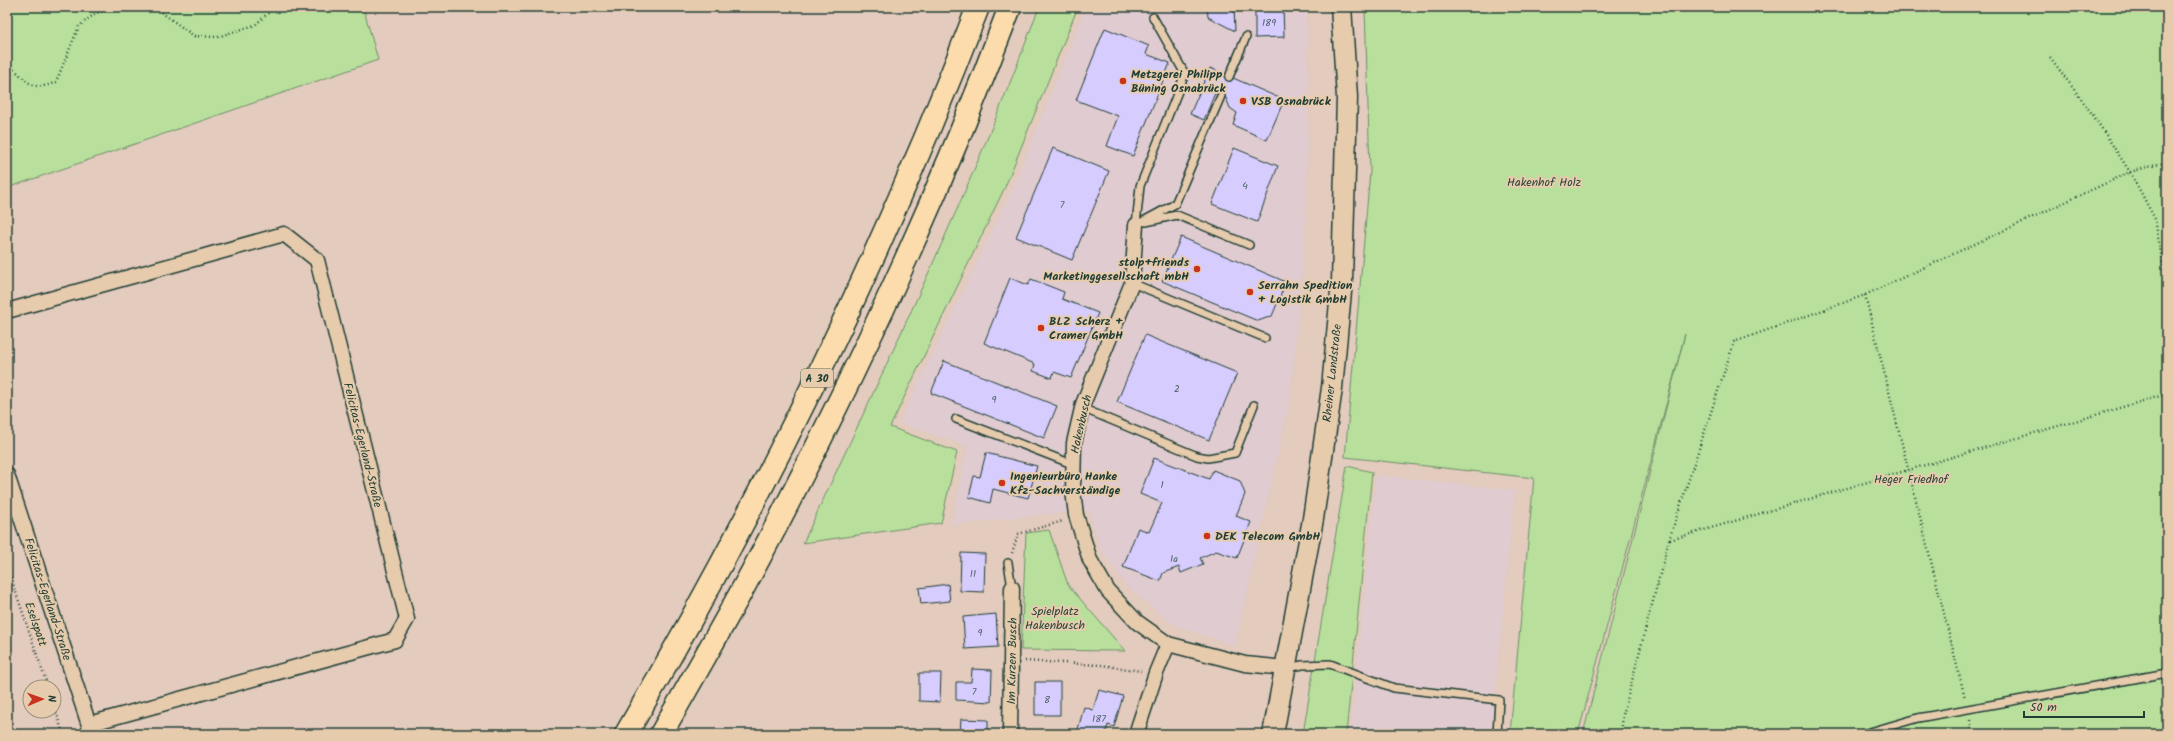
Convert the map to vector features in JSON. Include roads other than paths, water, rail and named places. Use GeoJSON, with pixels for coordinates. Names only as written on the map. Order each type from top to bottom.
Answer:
{"type":"FeatureCollection","features":[{"type":"Feature","properties":{"kind":"highway","name":"A 30"},"geometry":{"type":"LineString","coordinates":[[626,734],[730,548],[789,435],[853,304],[907,184],[978,7]]}},
{"type":"Feature","properties":{"kind":"highway","name":"A 30"},"geometry":{"type":"LineString","coordinates":[[661,734],[761,555],[832,417],[914,241],[982,81],[1010,7]]}},
{"type":"Feature","properties":{"kind":"street","name":"Rheiner Landstraße"},"geometry":{"type":"LineString","coordinates":[[1273,734],[1313,519],[1330,404],[1342,281],[1346,96],[1341,7]]}},
{"type":"Feature","properties":{"kind":"street","name":"Hakenbusch"},"geometry":{"type":"LineString","coordinates":[[1136,225],[1132,282],[1082,408],[1074,443],[1072,464],[1076,515],[1090,560],[1108,591],[1137,622],[1168,644],[1245,664],[1286,668]]}},
{"type":"Feature","properties":{"kind":"street","name":"Felicitas-Egerland-Straße"},"geometry":{"type":"LineString","coordinates":[[7,311],[284,234],[317,260],[407,619],[395,640],[91,729],[7,475]]}},
{"type":"Feature","properties":{"kind":"street","name":"Im Kurzen Busch"},"geometry":{"type":"LineString","coordinates":[[1010,734],[1013,660],[1012,588]]}},
{"type":"Feature","properties":{"kind":"street"},"geometry":{"type":"LineString","coordinates":[[1136,734],[1156,673],[1168,644]]}},
{"type":"Feature","properties":{"kind":"lane"},"geometry":{"type":"LineString","coordinates":[[1136,225],[1140,186],[1185,74],[1153,17]]}},
{"type":"Feature","properties":{"kind":"lane"},"geometry":{"type":"LineString","coordinates":[[1229,77],[1246,37]]}},
{"type":"Feature","properties":{"kind":"lane"},"geometry":{"type":"LineString","coordinates":[[1136,225],[1176,204],[1221,96]]}},
{"type":"Feature","properties":{"kind":"lane"},"geometry":{"type":"LineString","coordinates":[[1136,225],[1177,216],[1249,245]]}},
{"type":"Feature","properties":{"kind":"lane"},"geometry":{"type":"LineString","coordinates":[[1132,282],[1265,338]]}},
{"type":"Feature","properties":{"kind":"lane"},"geometry":{"type":"LineString","coordinates":[[1082,408],[1197,456],[1208,458],[1235,453],[1254,405]]}},
{"type":"Feature","properties":{"kind":"lane"},"geometry":{"type":"LineString","coordinates":[[956,419],[1072,464]]}},
{"type":"Feature","properties":{"kind":"lane"},"geometry":{"type":"LineString","coordinates":[[1008,563],[1012,588]]}},
{"type":"Feature","properties":{"kind":"lane"},"geometry":{"type":"LineString","coordinates":[[1286,668],[1302,664],[1330,664],[1394,688],[1499,700],[1497,734]]}},
{"type":"Feature","properties":{"kind":"lane"},"geometry":{"type":"LineString","coordinates":[[1863,734],[1918,718],[2167,673]]}},
{"type":"Feature","properties":{"kind":"place","name":"Metzgerei Philipp Büning Osnabrück"},"geometry":{"type":"Point","coordinates":[1123,81]}},
{"type":"Feature","properties":{"kind":"place","name":"VSB Osnabrück"},"geometry":{"type":"Point","coordinates":[1243,101]}},
{"type":"Feature","properties":{"kind":"place","name":"stolp+friends Marketinggesellschaft mbH"},"geometry":{"type":"Point","coordinates":[1197,269]}},
{"type":"Feature","properties":{"kind":"place","name":"Serrahn Spedition + Logistik GmbH"},"geometry":{"type":"Point","coordinates":[1250,292]}},
{"type":"Feature","properties":{"kind":"place","name":"BLZ Scherz + Cramer GmbH"},"geometry":{"type":"Point","coordinates":[1041,328]}},
{"type":"Feature","properties":{"kind":"place","name":"Ingenieurbüro Hanke Kfz-Sachverständige"},"geometry":{"type":"Point","coordinates":[1002,483]}},
{"type":"Feature","properties":{"kind":"place","name":"DEK Telecom GmbH"},"geometry":{"type":"Point","coordinates":[1207,536]}},
{"type":"Feature","properties":{"kind":"park label","name":"Hakenhof Holz"},"geometry":{"type":"Point","coordinates":[1544,182]}},
{"type":"Feature","properties":{"kind":"park label","name":"Heger Friedhof"},"geometry":{"type":"Point","coordinates":[1911,479]}},
{"type":"Feature","properties":{"kind":"park label","name":"Spielplatz Hakenbusch"},"geometry":{"type":"Point","coordinates":[1055,618]}}]}
